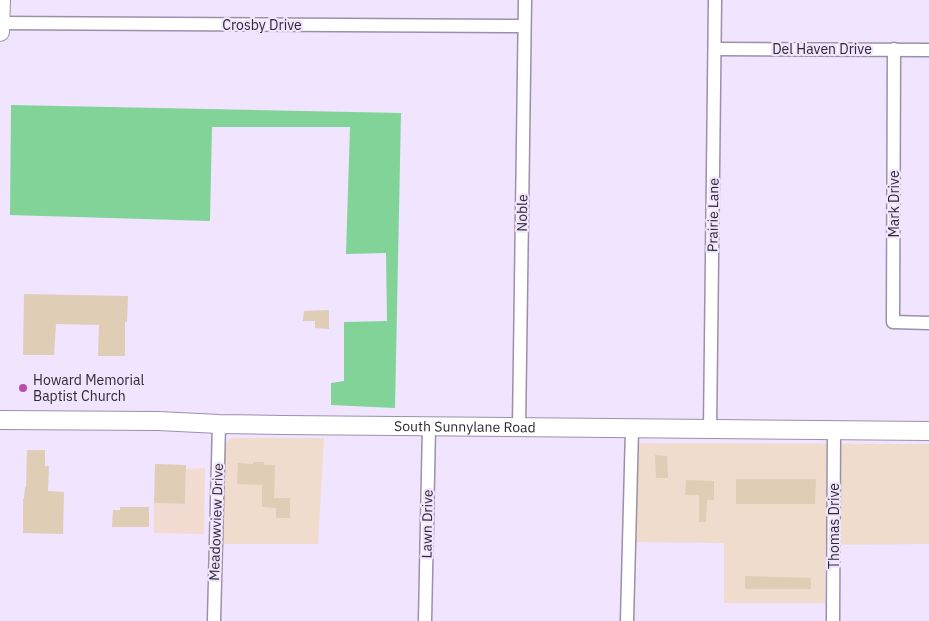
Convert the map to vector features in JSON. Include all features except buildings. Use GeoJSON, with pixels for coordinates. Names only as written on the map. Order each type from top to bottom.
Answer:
{"type":"FeatureCollection","features":[{"type":"Feature","properties":{"kind":"main road"},"geometry":{"type":"LineString","coordinates":[[0,32],[1,0]]}},
{"type":"Feature","properties":{"kind":"main road","name":"South Sunnylane Road"},"geometry":{"type":"LineString","coordinates":[[0,420],[710,430],[929,431]]}},
{"type":"Feature","properties":{"kind":"street","name":"Noble"},"geometry":{"type":"LineString","coordinates":[[519,427],[525,0]]}},
{"type":"Feature","properties":{"kind":"street","name":"Prairie Lane"},"geometry":{"type":"LineString","coordinates":[[710,430],[715,0]]}},
{"type":"Feature","properties":{"kind":"street","name":"Crosby Drive"},"geometry":{"type":"LineString","coordinates":[[0,23],[524,26]]}},
{"type":"Feature","properties":{"kind":"street","name":"Del Haven Drive"},"geometry":{"type":"LineString","coordinates":[[715,48],[929,50]]}},
{"type":"Feature","properties":{"kind":"street","name":"Mark Drive"},"geometry":{"type":"LineString","coordinates":[[894,50],[893,322],[929,323]]}},
{"type":"Feature","properties":{"kind":"street","name":"Meadowview Drive"},"geometry":{"type":"LineString","coordinates":[[214,621],[219,424]]}},
{"type":"Feature","properties":{"kind":"street","name":"Lawn Drive"},"geometry":{"type":"LineString","coordinates":[[425,621],[429,426]]}},
{"type":"Feature","properties":{"kind":"street"},"geometry":{"type":"LineString","coordinates":[[627,621],[632,429]]}},
{"type":"Feature","properties":{"kind":"street","name":"Thomas Drive"},"geometry":{"type":"LineString","coordinates":[[833,621],[834,430]]}},
{"type":"Feature","properties":{"kind":"shaded area"},"geometry":{"type":"Polygon","coordinates":[[[231,438],[324,438],[318,544],[221,544],[225,449],[227,442],[231,438]]]}},
{"type":"Feature","properties":{"kind":"shaded area"},"geometry":{"type":"Polygon","coordinates":[[[636,443],[929,444],[929,544],[825,545],[825,603],[724,603],[724,543],[636,542],[636,443]]]}},
{"type":"Feature","properties":{"kind":"shaded area"},"geometry":{"type":"Polygon","coordinates":[[[205,468],[204,534],[154,533],[154,503],[185,504],[186,469],[205,468]]]}},
{"type":"Feature","properties":{"kind":"green space"},"geometry":{"type":"Polygon","coordinates":[[[11,105],[401,113],[395,408],[331,405],[331,383],[344,381],[344,322],[387,321],[386,253],[346,254],[350,127],[212,127],[210,221],[10,215],[11,105]]]}},
{"type":"Feature","properties":{"kind":"place","name":"Howard Memorial Baptist Church"},"geometry":{"type":"Point","coordinates":[23,388]}}]}
